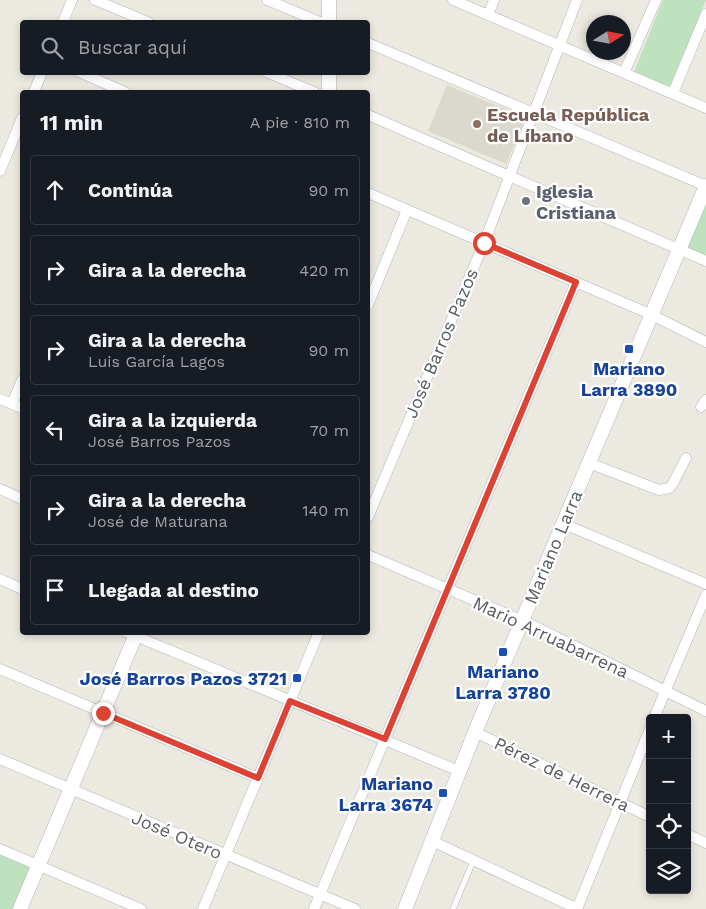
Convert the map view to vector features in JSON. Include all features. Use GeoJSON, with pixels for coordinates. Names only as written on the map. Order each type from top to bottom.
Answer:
{"type":"FeatureCollection","features":[{"type":"Feature","properties":{"kind":"main road"},"geometry":{"type":"LineString","coordinates":[[329,0],[329,20]]}},
{"type":"Feature","properties":{"kind":"main road"},"geometry":{"type":"LineString","coordinates":[[329,75],[329,90]]}},
{"type":"Feature","properties":{"kind":"main road","name":"Mariano Larra"},"geometry":{"type":"LineString","coordinates":[[405,909],[458,771],[564,524],[650,314],[706,186]]}},
{"type":"Feature","properties":{"kind":"main road"},"geometry":{"type":"LineString","coordinates":[[20,909],[103,713],[132,635]]}},
{"type":"Feature","properties":{"kind":"street"},"geometry":{"type":"LineString","coordinates":[[64,20],[72,0]]}},
{"type":"Feature","properties":{"kind":"street"},"geometry":{"type":"LineString","coordinates":[[95,0],[143,20]]}},
{"type":"Feature","properties":{"kind":"street"},"geometry":{"type":"LineString","coordinates":[[267,0],[315,20]]}},
{"type":"Feature","properties":{"kind":"street"},"geometry":{"type":"LineString","coordinates":[[453,0],[706,108]]}},
{"type":"Feature","properties":{"kind":"street"},"geometry":{"type":"LineString","coordinates":[[488,15],[494,0]]}},
{"type":"Feature","properties":{"kind":"street","name":"José Barros Pazos"},"geometry":{"type":"LineString","coordinates":[[370,513],[484,243],[508,175],[577,0]]}},
{"type":"Feature","properties":{"kind":"street"},"geometry":{"type":"LineString","coordinates":[[624,73],[656,0]]}},
{"type":"Feature","properties":{"kind":"street"},"geometry":{"type":"LineString","coordinates":[[673,93],[706,14]]}},
{"type":"Feature","properties":{"kind":"street"},"geometry":{"type":"LineString","coordinates":[[370,44],[706,186]]}},
{"type":"Feature","properties":{"kind":"street"},"geometry":{"type":"LineString","coordinates":[[35,90],[41,75]]}},
{"type":"Feature","properties":{"kind":"street"},"geometry":{"type":"LineString","coordinates":[[86,75],[120,90]]}},
{"type":"Feature","properties":{"kind":"street"},"geometry":{"type":"LineString","coordinates":[[273,75],[309,90]]}},
{"type":"Feature","properties":{"kind":"street"},"geometry":{"type":"LineString","coordinates":[[370,116],[706,261]]}},
{"type":"Feature","properties":{"kind":"street"},"geometry":{"type":"LineString","coordinates":[[0,171],[20,123]]}},
{"type":"Feature","properties":{"kind":"street"},"geometry":{"type":"LineString","coordinates":[[370,195],[650,314],[706,342]]}},
{"type":"Feature","properties":{"kind":"street"},"geometry":{"type":"LineString","coordinates":[[370,300],[407,210]]}},
{"type":"Feature","properties":{"kind":"street"},"geometry":{"type":"LineString","coordinates":[[314,909],[576,282]]}},
{"type":"Feature","properties":{"kind":"street"},"geometry":{"type":"LineString","coordinates":[[12,404],[20,385]]}},
{"type":"Feature","properties":{"kind":"street"},"geometry":{"type":"LineString","coordinates":[[0,399],[20,407]]}},
{"type":"Feature","properties":{"kind":"street"},"geometry":{"type":"LineString","coordinates":[[589,463],[659,490],[669,488],[672,485],[686,458]]}},
{"type":"Feature","properties":{"kind":"street"},"geometry":{"type":"LineString","coordinates":[[0,489],[20,498]]}},
{"type":"Feature","properties":{"kind":"street"},"geometry":{"type":"LineString","coordinates":[[564,524],[706,584]]}},
{"type":"Feature","properties":{"kind":"street","name":"Mario Arruabarrena"},"geometry":{"type":"LineString","coordinates":[[370,556],[522,620],[706,710]]}},
{"type":"Feature","properties":{"kind":"street"},"geometry":{"type":"LineString","coordinates":[[0,579],[20,588]]}},
{"type":"Feature","properties":{"kind":"street"},"geometry":{"type":"LineString","coordinates":[[656,714],[706,595]]}},
{"type":"Feature","properties":{"kind":"street"},"geometry":{"type":"LineString","coordinates":[[134,635],[458,771]]}},
{"type":"Feature","properties":{"kind":"street"},"geometry":{"type":"LineString","coordinates":[[203,909],[318,635]]}},
{"type":"Feature","properties":{"kind":"street"},"geometry":{"type":"LineString","coordinates":[[0,669],[258,778]]}},
{"type":"Feature","properties":{"kind":"street","name":"Pérez de Herrera"},"geometry":{"type":"LineString","coordinates":[[475,732],[646,815]]}},
{"type":"Feature","properties":{"kind":"street"},"geometry":{"type":"LineString","coordinates":[[432,841],[474,859],[577,909],[646,739]]}},
{"type":"Feature","properties":{"kind":"street","name":"José Otero"},"geometry":{"type":"LineString","coordinates":[[0,759],[355,909]]}},
{"type":"Feature","properties":{"kind":"street"},"geometry":{"type":"LineString","coordinates":[[691,836],[706,843]]}},
{"type":"Feature","properties":{"kind":"street"},"geometry":{"type":"LineString","coordinates":[[0,849],[141,909]]}},
{"type":"Feature","properties":{"kind":"lane"},"geometry":{"type":"LineString","coordinates":[[453,909],[474,859]]}},
{"type":"Feature","properties":{"kind":"shaded area","name":"Escuela República de Líbano"},"geometry":{"type":"Polygon","coordinates":[[[447,85],[526,118],[506,164],[428,131],[447,85]]]}},
{"type":"Feature","properties":{"kind":"green space"},"geometry":{"type":"Polygon","coordinates":[[[663,0],[706,0],[671,88],[634,72],[663,0]]]}},
{"type":"Feature","properties":{"kind":"green space"},"geometry":{"type":"Polygon","coordinates":[[[706,199],[706,256],[685,247],[706,199]]]}},
{"type":"Feature","properties":{"kind":"green space"},"geometry":{"type":"Polygon","coordinates":[[[0,854],[32,867],[14,909],[0,909],[0,854]]]}},
{"type":"Feature","properties":{"kind":"place","name":"Escuela República de Líbano"},"geometry":{"type":"Point","coordinates":[477,124]}},
{"type":"Feature","properties":{"kind":"place","name":"Iglesia Cristiana"},"geometry":{"type":"Point","coordinates":[526,201]}},
{"type":"Feature","properties":{"kind":"place","name":"Mariano Larra 3890"},"geometry":{"type":"Point","coordinates":[629,349]}},
{"type":"Feature","properties":{"kind":"place","name":"Mariano Larra 3780"},"geometry":{"type":"Point","coordinates":[503,652]}},
{"type":"Feature","properties":{"kind":"place","name":"José Barros Pazos 3721"},"geometry":{"type":"Point","coordinates":[297,678]}},
{"type":"Feature","properties":{"kind":"place","name":"Mariano Larra 3674"},"geometry":{"type":"Point","coordinates":[443,793]}},
{"type":"Feature","properties":{"kind":"route"},"geometry":{"type":"LineString","coordinates":[[103,713],[258,778],[290,701],[385,739],[576,282],[484,243]]}}]}
